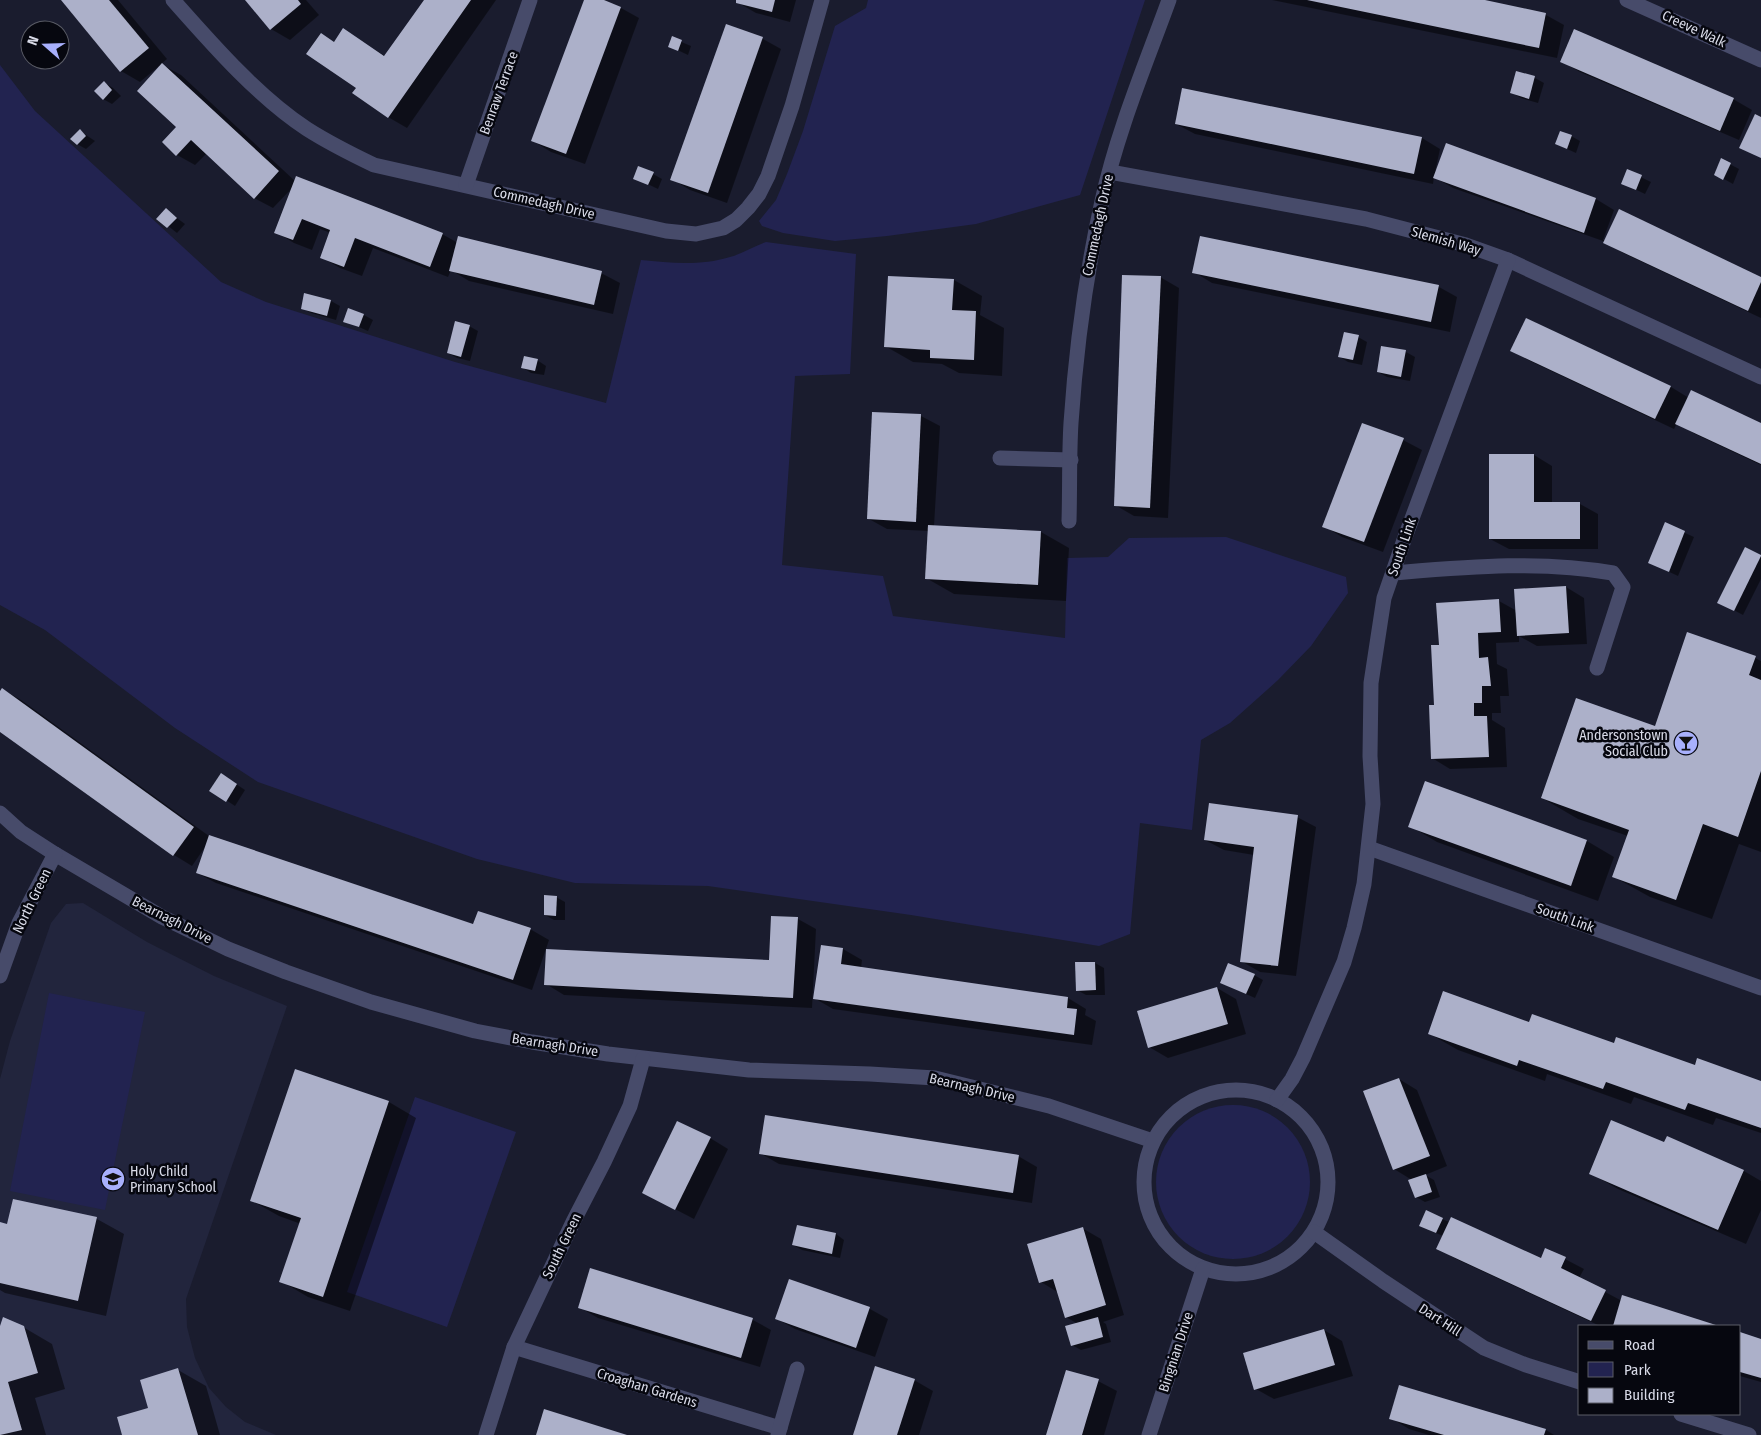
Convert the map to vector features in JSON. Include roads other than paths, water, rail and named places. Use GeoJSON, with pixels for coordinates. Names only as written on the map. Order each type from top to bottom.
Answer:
{"type":"FeatureCollection","features":[{"type":"Feature","properties":{"kind":"street","name":"Commedagh Drive"},"geometry":{"type":"LineString","coordinates":[[173,0],[200,31],[263,94],[306,128],[342,150],[374,165],[626,223],[682,234],[696,234],[723,228],[736,220],[758,194],[768,176],[792,106],[822,0]]}},
{"type":"Feature","properties":{"kind":"street","name":"Benraw Terrace"},"geometry":{"type":"LineString","coordinates":[[466,185],[530,0]]}},
{"type":"Feature","properties":{"kind":"street","name":"Commedagh Drive"},"geometry":{"type":"LineString","coordinates":[[1069,521],[1071,424],[1084,291],[1102,200],[1118,143],[1169,0]]}},
{"type":"Feature","properties":{"kind":"street","name":"Creeve Walk"},"geometry":{"type":"LineString","coordinates":[[1627,0],[1654,5],[1761,60]]}},
{"type":"Feature","properties":{"kind":"street","name":"Slemish Way"},"geometry":{"type":"LineString","coordinates":[[1110,172],[1366,219],[1466,245],[1508,260],[1761,377]]}},
{"type":"Feature","properties":{"kind":"street","name":"South Link"},"geometry":{"type":"LineString","coordinates":[[1278,1100],[1304,1058],[1344,962],[1364,884],[1373,804],[1370,756],[1371,683],[1384,598],[1508,260]]}},
{"type":"Feature","properties":{"kind":"street"},"geometry":{"type":"LineString","coordinates":[[1000,458],[1071,460]]}},
{"type":"Feature","properties":{"kind":"street"},"geometry":{"type":"LineString","coordinates":[[1393,573],[1519,565],[1581,568],[1613,573],[1623,587],[1597,668]]}},
{"type":"Feature","properties":{"kind":"street","name":"Bearnagh Drive"},"geometry":{"type":"LineString","coordinates":[[0,813],[21,832],[55,854],[162,916],[228,949],[352,996],[475,1031],[643,1059],[749,1070],[935,1078],[1049,1106],[1153,1141]]}},
{"type":"Feature","properties":{"kind":"street","name":"South Link"},"geometry":{"type":"LineString","coordinates":[[1369,848],[1761,988]]}},
{"type":"Feature","properties":{"kind":"street","name":"North Green"},"geometry":{"type":"LineString","coordinates":[[0,976],[19,923],[55,854]]}},
{"type":"Feature","properties":{"kind":"street","name":"South Green"},"geometry":{"type":"LineString","coordinates":[[486,1435],[514,1348],[630,1106],[643,1059]]}},
{"type":"Feature","properties":{"kind":"street"},"geometry":{"type":"LineString","coordinates":[[1231,1090],[1246,1091],[1278,1100],[1296,1112],[1310,1128],[1321,1148],[1327,1168],[1328,1190],[1323,1212],[1314,1232],[1300,1248],[1284,1261],[1265,1270],[1245,1274],[1224,1274],[1203,1269],[1181,1257],[1162,1239],[1149,1216],[1144,1191],[1145,1166],[1153,1141],[1166,1121],[1185,1105],[1207,1095],[1231,1090]]}},
{"type":"Feature","properties":{"kind":"street","name":"Dart Hill"},"geometry":{"type":"LineString","coordinates":[[1314,1232],[1435,1317],[1484,1348],[1526,1366],[1578,1381]]}},
{"type":"Feature","properties":{"kind":"street","name":"Bingnian Drive"},"geometry":{"type":"LineString","coordinates":[[1149,1435],[1203,1269]]}},
{"type":"Feature","properties":{"kind":"street","name":"Croaghan Gardens"},"geometry":{"type":"LineString","coordinates":[[514,1348],[779,1432]]}},
{"type":"Feature","properties":{"kind":"street"},"geometry":{"type":"LineString","coordinates":[[779,1432],[797,1369]]}},
{"type":"Feature","properties":{"kind":"street"},"geometry":{"type":"LineString","coordinates":[[1684,1415],[1749,1435]]}},
{"type":"Feature","properties":{"kind":"place","name":"Andersonstown Social Club"},"geometry":{"type":"Point","coordinates":[1686,743]}},
{"type":"Feature","properties":{"kind":"place","name":"Holy Child Primary School"},"geometry":{"type":"Point","coordinates":[113,1179]}}]}
